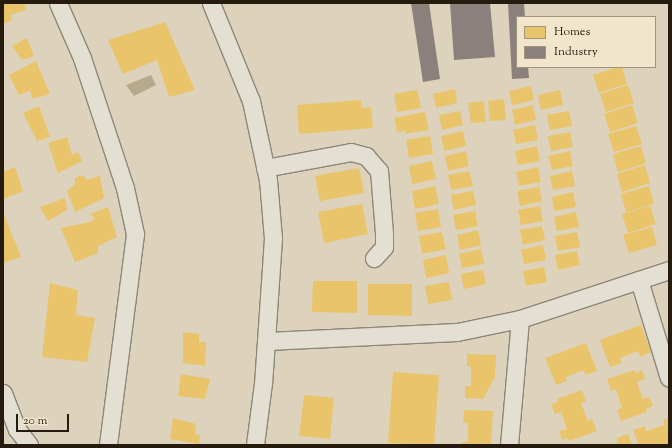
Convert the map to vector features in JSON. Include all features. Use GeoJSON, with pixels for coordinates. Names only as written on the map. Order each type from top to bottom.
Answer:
{"type":"FeatureCollection","features":[{"type":"Feature","properties":{"kind":"street"},"geometry":{"type":"LineString","coordinates":[[58,3],[82,58],[126,188],[135,234],[108,445]]}},
{"type":"Feature","properties":{"kind":"street"},"geometry":{"type":"LineString","coordinates":[[211,3],[250,101],[265,168],[273,238],[267,341],[255,445]]}},
{"type":"Feature","properties":{"kind":"street"},"geometry":{"type":"LineString","coordinates":[[265,168],[351,152],[366,156],[379,172],[384,233],[384,248],[374,258]]}},
{"type":"Feature","properties":{"kind":"street"},"geometry":{"type":"LineString","coordinates":[[267,341],[440,335],[520,319],[669,270]]}},
{"type":"Feature","properties":{"kind":"street"},"geometry":{"type":"LineString","coordinates":[[639,280],[669,378]]}},
{"type":"Feature","properties":{"kind":"street"},"geometry":{"type":"LineString","coordinates":[[509,445],[520,319]]}},
{"type":"Feature","properties":{"kind":"street"},"geometry":{"type":"LineString","coordinates":[[3,393],[17,429],[29,445]]}},
{"type":"Feature","properties":{"kind":"shaded area"},"geometry":{"type":"Polygon","coordinates":[[[151,75],[156,85],[134,96],[126,85],[151,75]]]}},
{"type":"Feature","properties":{"kind":"building: Homes"},"geometry":{"type":"Polygon","coordinates":[[[3,3],[24,3],[26,10],[10,15],[12,20],[3,24],[3,3]]]}},
{"type":"Feature","properties":{"kind":"building: Homes"},"geometry":{"type":"Polygon","coordinates":[[[165,22],[195,90],[169,97],[157,60],[123,74],[108,40],[165,22]]]}},
{"type":"Feature","properties":{"kind":"building: Homes"},"geometry":{"type":"Polygon","coordinates":[[[27,38],[34,56],[22,60],[12,46],[27,38]]]}},
{"type":"Feature","properties":{"kind":"building: Homes"},"geometry":{"type":"Polygon","coordinates":[[[36,61],[50,94],[33,99],[30,91],[19,95],[9,75],[36,61]]]}},
{"type":"Feature","properties":{"kind":"building: Homes"},"geometry":{"type":"Polygon","coordinates":[[[615,68],[622,68],[627,84],[599,93],[593,75],[615,68]]]}},
{"type":"Feature","properties":{"kind":"building: Homes"},"geometry":{"type":"Polygon","coordinates":[[[628,85],[634,103],[606,112],[600,94],[628,85]]]}},
{"type":"Feature","properties":{"kind":"building: Homes"},"geometry":{"type":"Polygon","coordinates":[[[531,86],[534,100],[512,105],[509,91],[531,86]]]}},
{"type":"Feature","properties":{"kind":"building: Homes"},"geometry":{"type":"Polygon","coordinates":[[[455,89],[457,103],[436,108],[433,94],[455,89]]]}},
{"type":"Feature","properties":{"kind":"building: Homes"},"geometry":{"type":"Polygon","coordinates":[[[417,90],[421,108],[397,112],[394,94],[417,90]]]}},
{"type":"Feature","properties":{"kind":"building: Homes"},"geometry":{"type":"Polygon","coordinates":[[[560,90],[563,105],[541,110],[538,95],[560,90]]]}},
{"type":"Feature","properties":{"kind":"building: Homes"},"geometry":{"type":"Polygon","coordinates":[[[504,99],[506,120],[490,121],[488,101],[504,99]]]}},
{"type":"Feature","properties":{"kind":"building: Homes"},"geometry":{"type":"Polygon","coordinates":[[[361,100],[362,108],[371,107],[373,128],[299,134],[297,105],[361,100]]]}},
{"type":"Feature","properties":{"kind":"building: Homes"},"geometry":{"type":"Polygon","coordinates":[[[484,101],[486,122],[471,123],[468,103],[484,101]]]}},
{"type":"Feature","properties":{"kind":"building: Homes"},"geometry":{"type":"Polygon","coordinates":[[[533,105],[536,120],[515,125],[512,110],[533,105]]]}},
{"type":"Feature","properties":{"kind":"building: Homes"},"geometry":{"type":"Polygon","coordinates":[[[632,105],[638,123],[610,132],[604,114],[632,105]]]}},
{"type":"Feature","properties":{"kind":"building: Homes"},"geometry":{"type":"Polygon","coordinates":[[[39,106],[50,137],[37,141],[23,113],[39,106]]]}},
{"type":"Feature","properties":{"kind":"building: Homes"},"geometry":{"type":"Polygon","coordinates":[[[460,111],[463,125],[442,130],[439,115],[460,111]]]}},
{"type":"Feature","properties":{"kind":"building: Homes"},"geometry":{"type":"Polygon","coordinates":[[[569,111],[572,126],[550,130],[547,115],[569,111]]]}},
{"type":"Feature","properties":{"kind":"building: Homes"},"geometry":{"type":"Polygon","coordinates":[[[425,112],[429,130],[405,134],[405,131],[397,132],[394,118],[425,112]]]}},
{"type":"Feature","properties":{"kind":"building: Homes"},"geometry":{"type":"Polygon","coordinates":[[[535,125],[538,140],[516,144],[513,130],[535,125]]]}},
{"type":"Feature","properties":{"kind":"building: Homes"},"geometry":{"type":"Polygon","coordinates":[[[636,126],[642,144],[614,152],[608,134],[636,126]]]}},
{"type":"Feature","properties":{"kind":"building: Homes"},"geometry":{"type":"Polygon","coordinates":[[[463,131],[466,146],[444,151],[441,136],[463,131]]]}},
{"type":"Feature","properties":{"kind":"building: Homes"},"geometry":{"type":"Polygon","coordinates":[[[570,132],[573,147],[551,151],[548,136],[570,132]]]}},
{"type":"Feature","properties":{"kind":"building: Homes"},"geometry":{"type":"Polygon","coordinates":[[[430,136],[433,154],[409,158],[406,140],[430,136]]]}},
{"type":"Feature","properties":{"kind":"building: Homes"},"geometry":{"type":"Polygon","coordinates":[[[67,137],[72,155],[78,152],[82,161],[58,173],[48,143],[67,137]]]}},
{"type":"Feature","properties":{"kind":"building: Homes"},"geometry":{"type":"Polygon","coordinates":[[[537,146],[540,161],[518,165],[515,151],[537,146]]]}},
{"type":"Feature","properties":{"kind":"building: Homes"},"geometry":{"type":"Polygon","coordinates":[[[641,146],[646,163],[618,172],[613,154],[641,146]]]}},
{"type":"Feature","properties":{"kind":"building: Homes"},"geometry":{"type":"Polygon","coordinates":[[[466,151],[469,166],[448,171],[445,156],[466,151]]]}},
{"type":"Feature","properties":{"kind":"building: Homes"},"geometry":{"type":"Polygon","coordinates":[[[570,151],[573,166],[552,170],[548,156],[570,151]]]}},
{"type":"Feature","properties":{"kind":"building: Homes"},"geometry":{"type":"Polygon","coordinates":[[[432,161],[436,179],[412,184],[409,166],[432,161]]]}},
{"type":"Feature","properties":{"kind":"building: Homes"},"geometry":{"type":"Polygon","coordinates":[[[645,165],[650,183],[622,192],[617,174],[645,165]]]}},
{"type":"Feature","properties":{"kind":"building: Homes"},"geometry":{"type":"Polygon","coordinates":[[[15,167],[23,191],[3,199],[3,172],[15,167]]]}},
{"type":"Feature","properties":{"kind":"building: Homes"},"geometry":{"type":"Polygon","coordinates":[[[538,167],[541,182],[519,186],[516,172],[538,167]]]}},
{"type":"Feature","properties":{"kind":"building: Homes"},"geometry":{"type":"Polygon","coordinates":[[[359,168],[364,193],[320,201],[315,176],[359,168]]]}},
{"type":"Feature","properties":{"kind":"building: Homes"},"geometry":{"type":"Polygon","coordinates":[[[469,171],[473,186],[451,190],[448,175],[469,171]]]}},
{"type":"Feature","properties":{"kind":"building: Homes"},"geometry":{"type":"Polygon","coordinates":[[[572,171],[575,186],[553,190],[550,176],[572,171]]]}},
{"type":"Feature","properties":{"kind":"building: Homes"},"geometry":{"type":"Polygon","coordinates":[[[83,175],[87,180],[100,176],[104,198],[75,212],[67,191],[75,184],[75,178],[83,175]]]}},
{"type":"Feature","properties":{"kind":"building: Homes"},"geometry":{"type":"Polygon","coordinates":[[[435,186],[439,204],[415,209],[412,191],[435,186]]]}},
{"type":"Feature","properties":{"kind":"building: Homes"},"geometry":{"type":"Polygon","coordinates":[[[649,186],[654,204],[626,212],[621,194],[649,186]]]}},
{"type":"Feature","properties":{"kind":"building: Homes"},"geometry":{"type":"Polygon","coordinates":[[[539,187],[542,201],[520,206],[517,191],[539,187]]]}},
{"type":"Feature","properties":{"kind":"building: Homes"},"geometry":{"type":"Polygon","coordinates":[[[473,191],[476,205],[454,210],[451,195],[473,191]]]}},
{"type":"Feature","properties":{"kind":"building: Homes"},"geometry":{"type":"Polygon","coordinates":[[[573,192],[576,207],[554,211],[552,197],[573,192]]]}},
{"type":"Feature","properties":{"kind":"building: Homes"},"geometry":{"type":"Polygon","coordinates":[[[65,198],[67,210],[48,221],[40,207],[65,198]]]}},
{"type":"Feature","properties":{"kind":"building: Homes"},"geometry":{"type":"Polygon","coordinates":[[[362,204],[368,234],[324,243],[318,212],[362,204]]]}},
{"type":"Feature","properties":{"kind":"building: Homes"},"geometry":{"type":"Polygon","coordinates":[[[540,206],[543,221],[521,225],[518,210],[540,206]]]}},
{"type":"Feature","properties":{"kind":"building: Homes"},"geometry":{"type":"Polygon","coordinates":[[[650,206],[656,224],[628,233],[622,214],[650,206]]]}},
{"type":"Feature","properties":{"kind":"building: Homes"},"geometry":{"type":"Polygon","coordinates":[[[108,207],[117,237],[98,246],[98,253],[75,262],[61,228],[90,222],[95,219],[90,214],[108,207]]]}},
{"type":"Feature","properties":{"kind":"building: Homes"},"geometry":{"type":"Polygon","coordinates":[[[438,209],[441,227],[418,231],[415,213],[438,209]]]}},
{"type":"Feature","properties":{"kind":"building: Homes"},"geometry":{"type":"Polygon","coordinates":[[[475,211],[478,226],[456,230],[453,215],[475,211]]]}},
{"type":"Feature","properties":{"kind":"building: Homes"},"geometry":{"type":"Polygon","coordinates":[[[3,212],[21,257],[3,263],[3,212]]]}},
{"type":"Feature","properties":{"kind":"building: Homes"},"geometry":{"type":"Polygon","coordinates":[[[576,212],[579,227],[557,231],[554,217],[576,212]]]}},
{"type":"Feature","properties":{"kind":"building: Homes"},"geometry":{"type":"Polygon","coordinates":[[[542,226],[545,240],[523,245],[520,230],[542,226]]]}},
{"type":"Feature","properties":{"kind":"building: Homes"},"geometry":{"type":"Polygon","coordinates":[[[652,227],[657,245],[629,253],[623,235],[652,227]]]}},
{"type":"Feature","properties":{"kind":"building: Homes"},"geometry":{"type":"Polygon","coordinates":[[[478,230],[481,245],[460,250],[457,235],[478,230]]]}},
{"type":"Feature","properties":{"kind":"building: Homes"},"geometry":{"type":"Polygon","coordinates":[[[442,232],[446,249],[422,254],[419,236],[442,232]]]}},
{"type":"Feature","properties":{"kind":"building: Homes"},"geometry":{"type":"Polygon","coordinates":[[[577,232],[580,247],[558,251],[555,236],[577,232]]]}},
{"type":"Feature","properties":{"kind":"building: Homes"},"geometry":{"type":"Polygon","coordinates":[[[543,245],[546,260],[524,264],[521,250],[543,245]]]}},
{"type":"Feature","properties":{"kind":"building: Homes"},"geometry":{"type":"Polygon","coordinates":[[[481,249],[484,264],[462,268],[459,254],[481,249]]]}},
{"type":"Feature","properties":{"kind":"building: Homes"},"geometry":{"type":"Polygon","coordinates":[[[577,251],[580,265],[558,270],[555,255],[577,251]]]}},
{"type":"Feature","properties":{"kind":"building: Homes"},"geometry":{"type":"Polygon","coordinates":[[[446,255],[449,273],[426,278],[423,260],[446,255]]]}},
{"type":"Feature","properties":{"kind":"building: Homes"},"geometry":{"type":"Polygon","coordinates":[[[544,267],[547,282],[526,286],[523,271],[544,267]]]}},
{"type":"Feature","properties":{"kind":"building: Homes"},"geometry":{"type":"Polygon","coordinates":[[[483,270],[486,284],[464,289],[461,274],[483,270]]]}},
{"type":"Feature","properties":{"kind":"building: Homes"},"geometry":{"type":"Polygon","coordinates":[[[313,281],[357,281],[357,313],[312,312],[313,281]]]}},
{"type":"Feature","properties":{"kind":"building: Homes"},"geometry":{"type":"Polygon","coordinates":[[[449,282],[452,300],[428,304],[425,286],[449,282]]]}},
{"type":"Feature","properties":{"kind":"building: Homes"},"geometry":{"type":"Polygon","coordinates":[[[50,283],[78,290],[76,315],[95,318],[87,362],[42,357],[50,283]]]}},
{"type":"Feature","properties":{"kind":"building: Homes"},"geometry":{"type":"Polygon","coordinates":[[[368,284],[412,284],[412,316],[368,315],[368,284]]]}},
{"type":"Feature","properties":{"kind":"building: Homes"},"geometry":{"type":"Polygon","coordinates":[[[641,325],[651,352],[640,357],[638,351],[620,358],[622,363],[610,367],[600,340],[641,325]]]}},
{"type":"Feature","properties":{"kind":"building: Homes"},"geometry":{"type":"Polygon","coordinates":[[[183,332],[199,334],[199,342],[206,342],[205,366],[183,363],[183,332]]]}},
{"type":"Feature","properties":{"kind":"building: Homes"},"geometry":{"type":"Polygon","coordinates":[[[586,343],[597,371],[585,375],[584,370],[566,377],[567,381],[556,385],[545,358],[586,343]]]}},
{"type":"Feature","properties":{"kind":"building: Homes"},"geometry":{"type":"Polygon","coordinates":[[[467,354],[496,355],[495,377],[483,399],[465,398],[465,386],[471,386],[471,367],[467,366],[467,354]]]}},
{"type":"Feature","properties":{"kind":"building: Homes"},"geometry":{"type":"Polygon","coordinates":[[[635,370],[636,373],[642,370],[645,379],[637,382],[643,399],[649,397],[653,406],[646,409],[647,412],[621,421],[617,410],[622,408],[616,389],[611,391],[607,379],[635,370]]]}},
{"type":"Feature","properties":{"kind":"building: Homes"},"geometry":{"type":"Polygon","coordinates":[[[393,372],[439,375],[434,445],[388,443],[393,372]]]}},
{"type":"Feature","properties":{"kind":"building: Homes"},"geometry":{"type":"Polygon","coordinates":[[[181,374],[210,379],[205,399],[178,396],[181,374]]]}},
{"type":"Feature","properties":{"kind":"building: Homes"},"geometry":{"type":"Polygon","coordinates":[[[582,390],[586,401],[581,403],[588,421],[592,419],[597,431],[569,441],[568,438],[562,440],[559,431],[567,429],[561,412],[555,414],[551,404],[558,402],[557,399],[582,390]]]}},
{"type":"Feature","properties":{"kind":"building: Homes"},"geometry":{"type":"Polygon","coordinates":[[[304,395],[334,398],[330,439],[299,436],[304,395]]]}},
{"type":"Feature","properties":{"kind":"building: Homes"},"geometry":{"type":"Polygon","coordinates":[[[464,410],[493,411],[491,445],[462,445],[462,442],[468,442],[468,423],[463,422],[464,410]]]}},
{"type":"Feature","properties":{"kind":"building: Homes"},"geometry":{"type":"Polygon","coordinates":[[[173,418],[196,424],[195,434],[200,435],[199,444],[170,439],[173,418]]]}},
{"type":"Feature","properties":{"kind":"building: Homes"},"geometry":{"type":"Polygon","coordinates":[[[669,418],[669,445],[639,445],[633,430],[645,426],[646,431],[665,425],[663,420],[669,418]]]}},
{"type":"Feature","properties":{"kind":"building: Homes"},"geometry":{"type":"Polygon","coordinates":[[[628,434],[632,445],[612,445],[618,443],[617,438],[628,434]]]}},
{"type":"Feature","properties":{"kind":"building: Industry"},"geometry":{"type":"Polygon","coordinates":[[[411,3],[429,3],[440,79],[423,82],[411,3]]]}},
{"type":"Feature","properties":{"kind":"building: Industry"},"geometry":{"type":"Polygon","coordinates":[[[450,3],[490,3],[495,57],[454,60],[450,3]]]}},
{"type":"Feature","properties":{"kind":"building: Industry"},"geometry":{"type":"Polygon","coordinates":[[[508,3],[524,3],[525,16],[516,16],[516,68],[528,68],[529,78],[512,79],[508,3]]]}}]}
